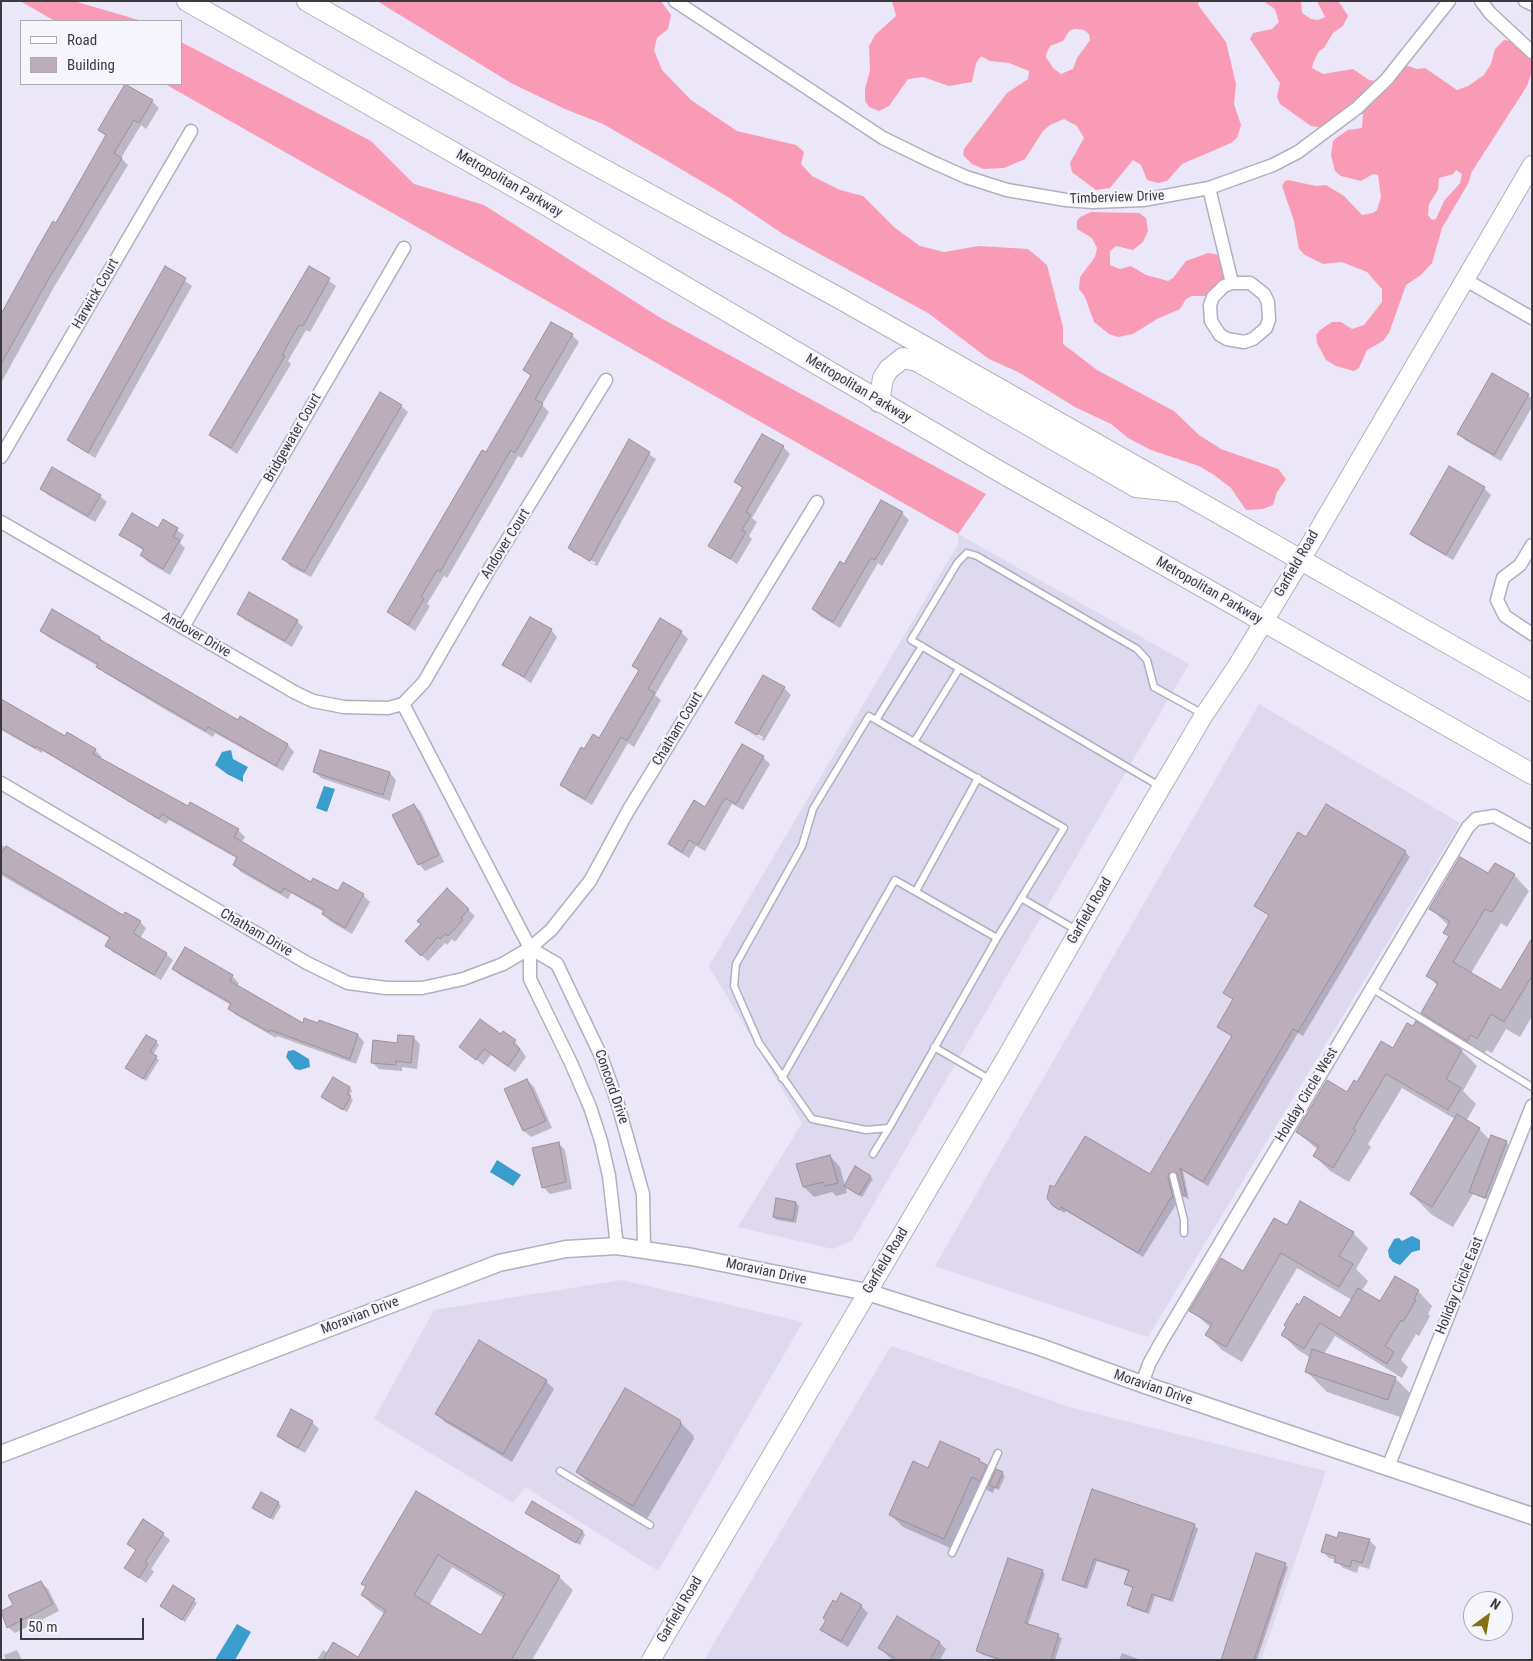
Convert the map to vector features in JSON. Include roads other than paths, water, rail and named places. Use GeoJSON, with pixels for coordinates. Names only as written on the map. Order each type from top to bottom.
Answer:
{"type":"FeatureCollection","features":[{"type":"Feature","properties":{"kind":"main road","name":"Metropolitan Parkway"},"geometry":{"type":"LineString","coordinates":[[186,1],[546,205],[879,402],[1532,774]]}},
{"type":"Feature","properties":{"kind":"main road"},"geometry":{"type":"LineString","coordinates":[[307,1],[579,156],[848,303],[1182,491],[1532,691]]}},
{"type":"Feature","properties":{"kind":"main road","name":"Garfield Road"},"geometry":{"type":"LineString","coordinates":[[651,1660],[1204,715],[1264,622],[1532,165]]}},
{"type":"Feature","properties":{"kind":"main road"},"geometry":{"type":"LineString","coordinates":[[879,402],[884,378],[889,369],[903,358],[917,361],[1136,487],[1182,491]]}},
{"type":"Feature","properties":{"kind":"street","name":"Timberview Drive"},"geometry":{"type":"LineString","coordinates":[[675,1],[883,138],[966,177],[1007,190],[1084,201],[1144,200],[1209,188],[1273,165],[1319,138],[1357,108],[1387,79],[1450,1]]}},
{"type":"Feature","properties":{"kind":"street"},"geometry":{"type":"LineString","coordinates":[[1481,1],[1490,13],[1532,52]]}},
{"type":"Feature","properties":{"kind":"street"},"geometry":{"type":"LineString","coordinates":[[1525,1],[1532,4]]}},
{"type":"Feature","properties":{"kind":"street","name":"Harwick Court"},"geometry":{"type":"LineString","coordinates":[[1,457],[191,131]]}},
{"type":"Feature","properties":{"kind":"street"},"geometry":{"type":"LineString","coordinates":[[1209,188],[1232,283]]}},
{"type":"Feature","properties":{"kind":"street","name":"Bridgewater Court"},"geometry":{"type":"LineString","coordinates":[[182,627],[404,248]]}},
{"type":"Feature","properties":{"kind":"street"},"geometry":{"type":"LineString","coordinates":[[1464,279],[1532,318]]}},
{"type":"Feature","properties":{"kind":"street"},"geometry":{"type":"LineString","coordinates":[[1232,283],[1250,284],[1264,294],[1268,302],[1270,311],[1266,328],[1253,340],[1244,342],[1227,340],[1220,335],[1211,321],[1210,305],[1213,297],[1224,286],[1232,283]]}},
{"type":"Feature","properties":{"kind":"street","name":"Andover Court"},"geometry":{"type":"LineString","coordinates":[[403,704],[424,682],[490,568],[606,380]]}},
{"type":"Feature","properties":{"kind":"street","name":"Chatham Court"},"geometry":{"type":"LineString","coordinates":[[530,948],[550,930],[590,881],[628,811],[817,502]]}},
{"type":"Feature","properties":{"kind":"street","name":"Andover Drive"},"geometry":{"type":"LineString","coordinates":[[1,522],[313,701],[344,708],[369,709],[388,708],[403,704]]}},
{"type":"Feature","properties":{"kind":"street"},"geometry":{"type":"LineString","coordinates":[[1532,545],[1526,568],[1503,578],[1496,600],[1505,616],[1532,634]]}},
{"type":"Feature","properties":{"kind":"street","name":"Concord Drive"},"geometry":{"type":"LineString","coordinates":[[403,704],[530,948],[530,979],[575,1072],[590,1107],[601,1141],[609,1176],[617,1246]]}},
{"type":"Feature","properties":{"kind":"street","name":"Chatham Drive"},"geometry":{"type":"LineString","coordinates":[[1,783],[307,963],[348,983],[386,988],[422,988],[479,973],[503,964],[530,948]]}},
{"type":"Feature","properties":{"kind":"street","name":"Holiday Circle West"},"geometry":{"type":"LineString","coordinates":[[1142,1384],[1160,1344],[1468,827],[1476,819],[1484,817],[1498,818],[1532,837]]}},
{"type":"Feature","properties":{"kind":"street","name":"Concord Drive"},"geometry":{"type":"LineString","coordinates":[[530,948],[557,964],[601,1056],[617,1101],[643,1194],[644,1248]]}},
{"type":"Feature","properties":{"kind":"street","name":"Holiday Circle East"},"geometry":{"type":"LineString","coordinates":[[1388,1467],[1532,1106]]}},
{"type":"Feature","properties":{"kind":"street","name":"Moravian Drive"},"geometry":{"type":"LineString","coordinates":[[1,1454],[499,1263],[566,1249],[617,1246],[644,1248],[867,1292],[1040,1347],[1142,1384],[1532,1516]]}},
{"type":"Feature","properties":{"kind":"lane"},"geometry":{"type":"LineString","coordinates":[[1161,788],[911,640],[958,562],[967,553],[977,556],[1137,649],[1147,660],[1154,686],[1204,715]]}},
{"type":"Feature","properties":{"kind":"lane"},"geometry":{"type":"LineString","coordinates":[[876,720],[922,646]]}},
{"type":"Feature","properties":{"kind":"lane"},"geometry":{"type":"LineString","coordinates":[[914,742],[959,668]]}},
{"type":"Feature","properties":{"kind":"lane"},"geometry":{"type":"LineString","coordinates":[[873,1154],[889,1128],[997,938],[1064,828],[869,716],[813,809],[802,846],[736,964],[734,986],[760,1043],[782,1078],[812,1119],[866,1130],[889,1128]]}},
{"type":"Feature","properties":{"kind":"lane"},"geometry":{"type":"LineString","coordinates":[[916,891],[978,778]]}},
{"type":"Feature","properties":{"kind":"lane"},"geometry":{"type":"LineString","coordinates":[[782,1078],[895,880],[997,938]]}},
{"type":"Feature","properties":{"kind":"lane"},"geometry":{"type":"LineString","coordinates":[[1021,898],[1078,932]]}},
{"type":"Feature","properties":{"kind":"lane"},"geometry":{"type":"LineString","coordinates":[[1371,988],[1532,1087]]}},
{"type":"Feature","properties":{"kind":"lane"},"geometry":{"type":"LineString","coordinates":[[934,1047],[992,1080]]}},
{"type":"Feature","properties":{"kind":"lane"},"geometry":{"type":"LineString","coordinates":[[1174,1176],[1184,1220],[1184,1233]]}},
{"type":"Feature","properties":{"kind":"lane"},"geometry":{"type":"LineString","coordinates":[[952,1552],[998,1453]]}},
{"type":"Feature","properties":{"kind":"lane"},"geometry":{"type":"LineString","coordinates":[[560,1472],[650,1525]]}},
{"type":"Feature","properties":{"kind":"water"},"geometry":{"type":"Polygon","coordinates":[[[231,750],[233,759],[248,767],[243,776],[243,782],[215,765],[222,752],[231,750]]]}},
{"type":"Feature","properties":{"kind":"water"},"geometry":{"type":"Polygon","coordinates":[[[324,786],[335,789],[327,812],[316,808],[324,786]]]}},
{"type":"Feature","properties":{"kind":"water"},"geometry":{"type":"Polygon","coordinates":[[[294,1050],[309,1059],[310,1067],[300,1070],[295,1069],[286,1057],[288,1051],[294,1050]]]}},
{"type":"Feature","properties":{"kind":"water"},"geometry":{"type":"Polygon","coordinates":[[[497,1160],[521,1175],[513,1186],[490,1172],[497,1160]]]}},
{"type":"Feature","properties":{"kind":"water"},"geometry":{"type":"Polygon","coordinates":[[[1412,1236],[1420,1240],[1420,1250],[1412,1252],[1400,1265],[1393,1262],[1389,1257],[1388,1250],[1394,1239],[1399,1238],[1402,1241],[1412,1236]]]}},
{"type":"Feature","properties":{"kind":"water"},"geometry":{"type":"Polygon","coordinates":[[[237,1624],[251,1632],[235,1660],[215,1660],[237,1624]]]}}]}
